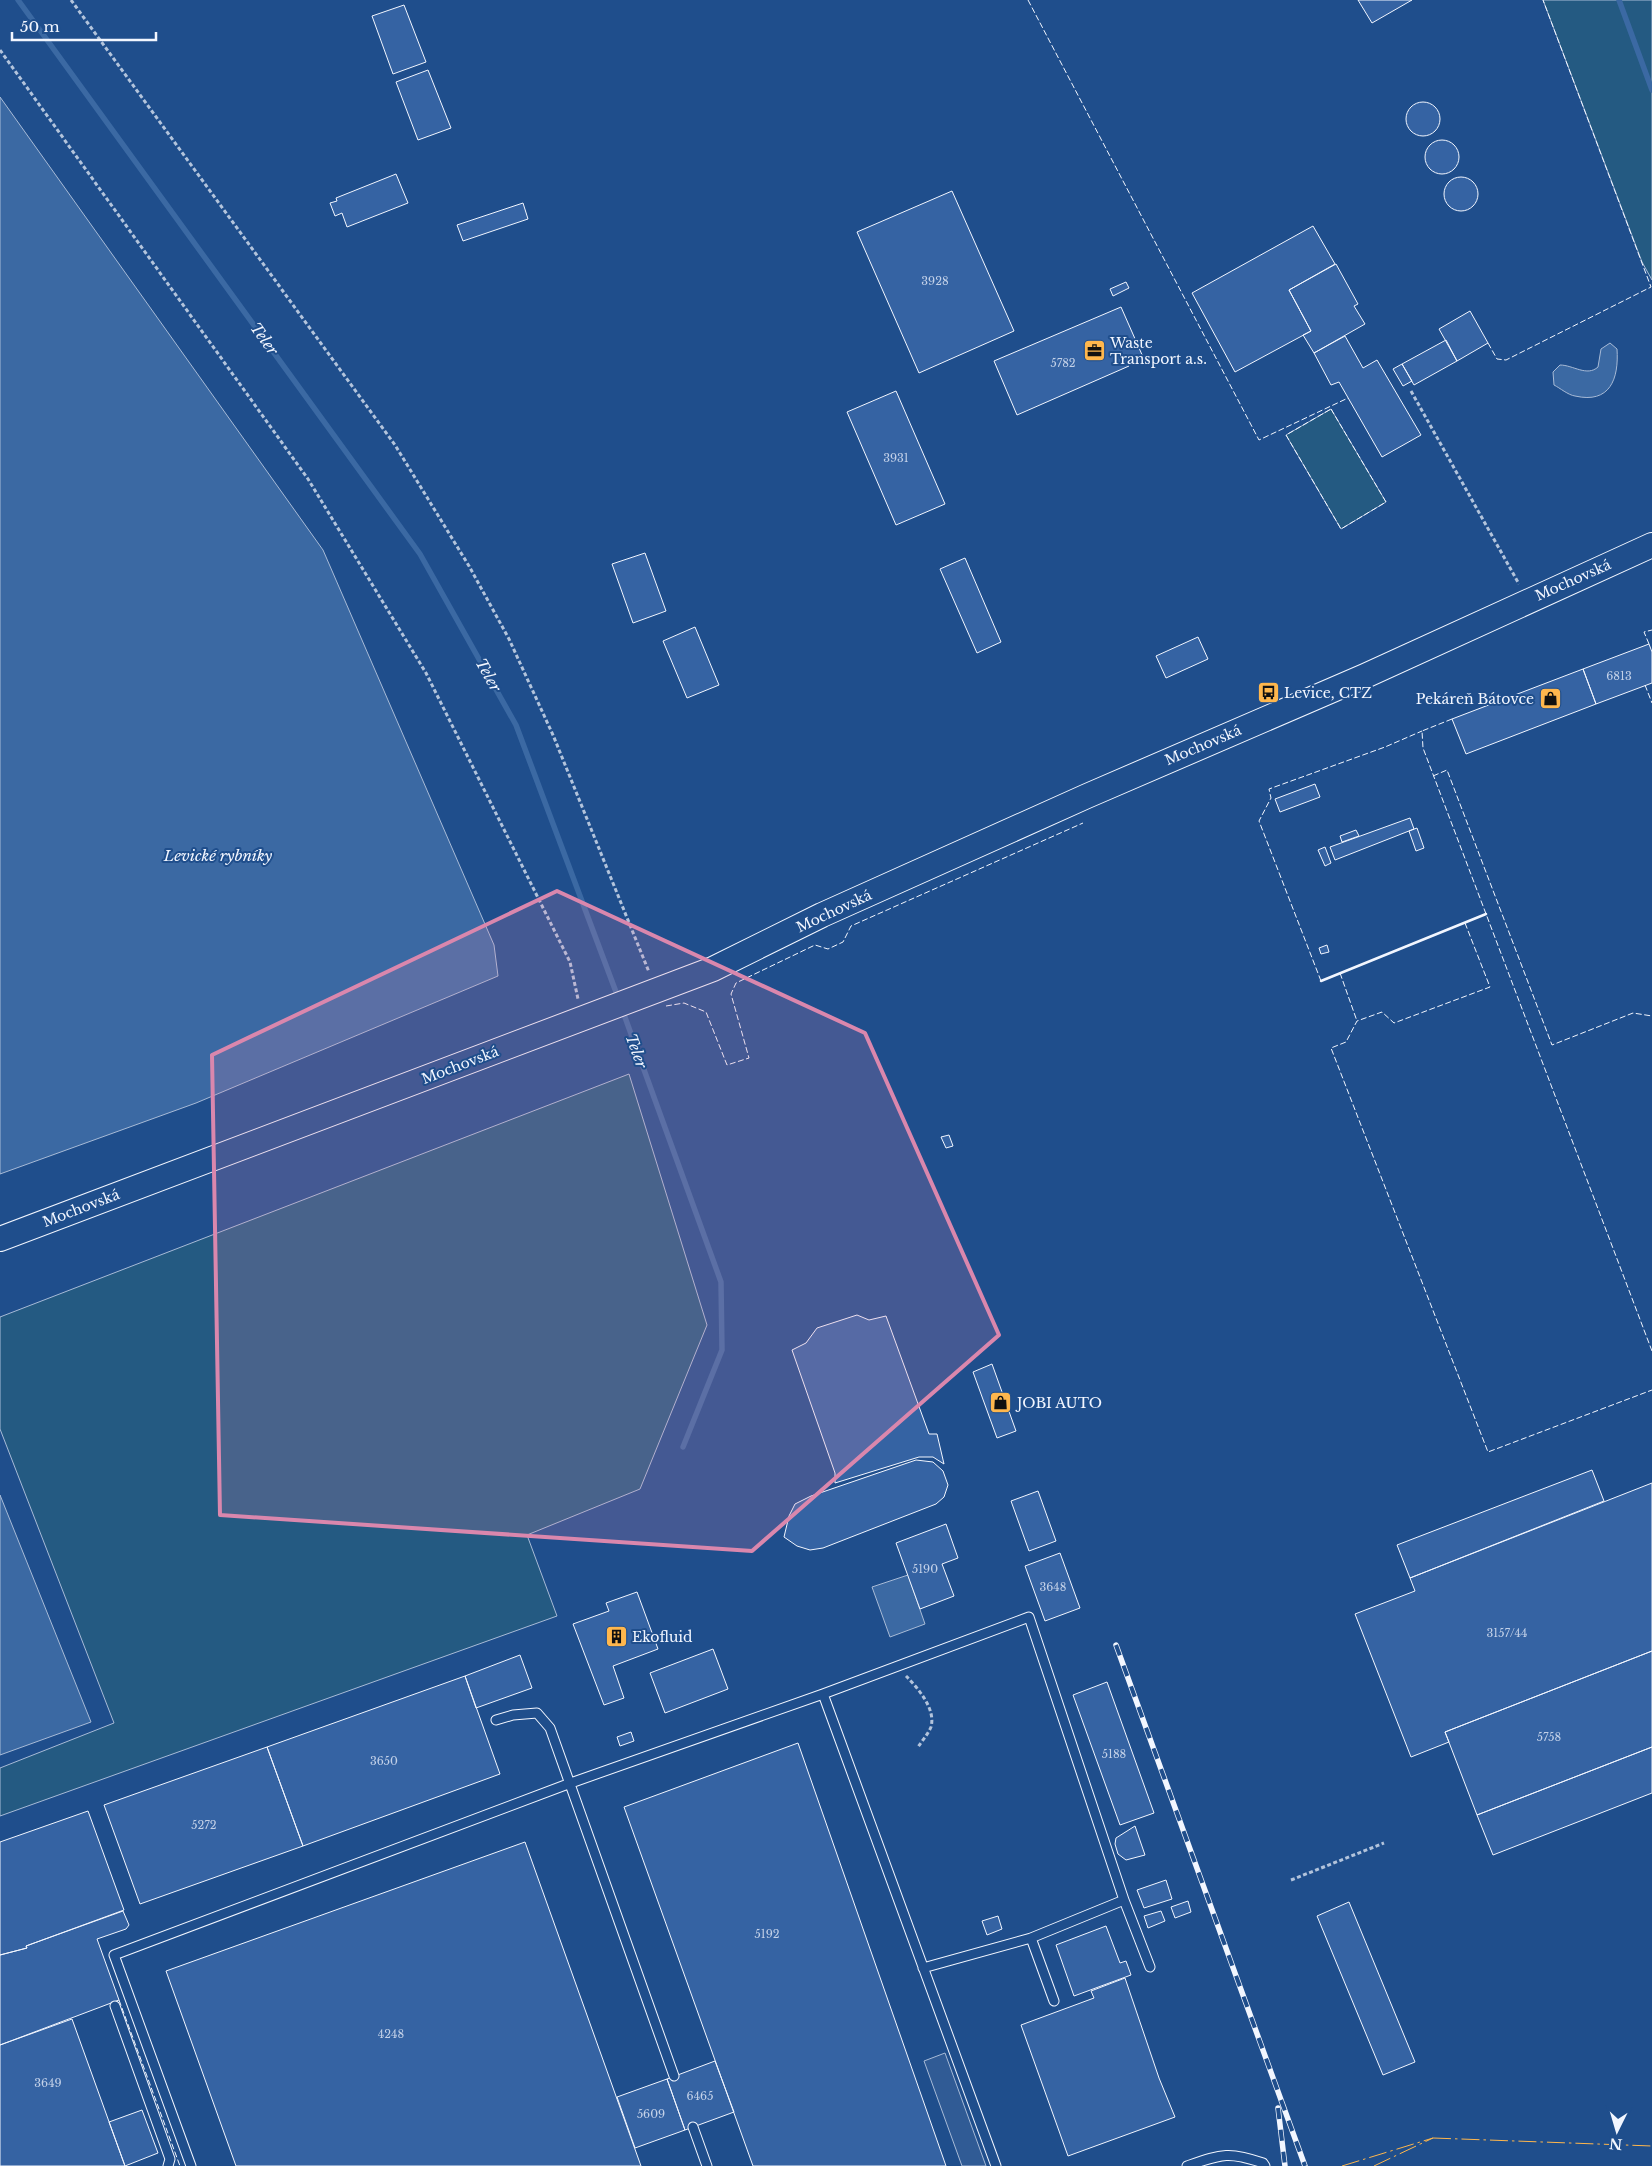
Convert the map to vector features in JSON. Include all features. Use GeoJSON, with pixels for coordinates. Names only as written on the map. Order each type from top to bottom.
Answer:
{"type":"FeatureCollection","features":[{"type":"Feature","properties":{"kind":"street","name":"Mochovská"},"geometry":{"type":"LineString","coordinates":[[0,1239],[713,969],[822,915],[1113,785],[1364,676],[1652,545]]}},
{"type":"Feature","properties":{"kind":"lane"},"geometry":{"type":"LineString","coordinates":[[191,2166],[114,1956],[568,1784],[823,1694],[1029,1617],[1124,1900],[1150,1967]]}},
{"type":"Feature","properties":{"kind":"lane"},"geometry":{"type":"LineString","coordinates":[[823,1694],[996,2166]]}},
{"type":"Feature","properties":{"kind":"lane"},"geometry":{"type":"LineString","coordinates":[[496,1720],[513,1715],[537,1713],[550,1728],[568,1784],[674,2076]]}},
{"type":"Feature","properties":{"kind":"lane"},"geometry":{"type":"LineString","coordinates":[[924,1968],[1031,1938],[1124,1900]]}},
{"type":"Feature","properties":{"kind":"lane"},"geometry":{"type":"LineString","coordinates":[[1031,1938],[1054,2001]]}},
{"type":"Feature","properties":{"kind":"lane"},"geometry":{"type":"LineString","coordinates":[[115,2006],[170,2159],[168,2166]]}},
{"type":"Feature","properties":{"kind":"lane"},"geometry":{"type":"LineString","coordinates":[[692,2127],[707,2166]]}},
{"type":"Feature","properties":{"kind":"lane"},"geometry":{"type":"LineString","coordinates":[[1187,2166],[1215,2156],[1239,2154],[1265,2166]]}},
{"type":"Feature","properties":{"kind":"path"},"geometry":{"type":"LineString","coordinates":[[71,0],[395,446],[469,566],[509,639],[554,735],[648,995]]}},
{"type":"Feature","properties":{"kind":"path"},"geometry":{"type":"LineString","coordinates":[[0,50],[308,480],[426,673],[570,962],[593,1015]]}},
{"type":"Feature","properties":{"kind":"path"},"geometry":{"type":"LineString","coordinates":[[1411,391],[1528,600]]}},
{"type":"Feature","properties":{"kind":"path"},"geometry":{"type":"LineString","coordinates":[[897,1667],[918,1688],[929,1705],[931,1726],[918,1747]]}},
{"type":"Feature","properties":{"kind":"path"},"geometry":{"type":"LineString","coordinates":[[1291,1880],[1384,1843]]}},
{"type":"Feature","properties":{"kind":"highlighted area"},"geometry":{"type":"Polygon","coordinates":[[[557,891],[865,1033],[999,1335],[752,1551],[220,1515],[212,1055],[557,891]]]}},
{"type":"Feature","properties":{"kind":"shaded area"},"geometry":{"type":"Polygon","coordinates":[[[1543,0],[1652,0],[1652,280],[1642,262],[1543,0]]]}},
{"type":"Feature","properties":{"kind":"shaded area"},"geometry":{"type":"Polygon","coordinates":[[[1331,409],[1386,502],[1341,529],[1286,435],[1331,409]]]}},
{"type":"Feature","properties":{"kind":"shaded area"},"geometry":{"type":"Polygon","coordinates":[[[629,1074],[707,1325],[640,1489],[527,1535],[557,1616],[0,1816],[0,1768],[114,1723],[0,1429],[0,1317],[629,1074]]]}},
{"type":"Feature","properties":{"kind":"shaded area"},"geometry":{"type":"Polygon","coordinates":[[[945,2053],[986,2166],[962,2166],[924,2061],[945,2053]]]}},
{"type":"Feature","properties":{"kind":"water","name":"Levické rybníky"},"geometry":{"type":"Polygon","coordinates":[[[0,97],[323,550],[494,945],[498,976],[196,1103],[0,1174],[0,97]]]}},
{"type":"Feature","properties":{"kind":"water"},"geometry":{"type":"Polygon","coordinates":[[[1610,343],[1617,349],[1616,370],[1610,387],[1604,393],[1587,398],[1567,393],[1554,385],[1553,372],[1560,365],[1585,371],[1594,370],[1598,367],[1601,349],[1610,343]]]}},
{"type":"Feature","properties":{"kind":"water"},"geometry":{"type":"Polygon","coordinates":[[[0,1495],[91,1722],[0,1755],[0,1495]]]}},
{"type":"Feature","properties":{"kind":"water"},"geometry":{"type":"Polygon","coordinates":[[[908,1575],[925,1624],[890,1637],[872,1587],[908,1575]]]}},
{"type":"Feature","properties":{"kind":"building"},"geometry":{"type":"Polygon","coordinates":[[[1358,0],[1412,0],[1372,23],[1358,0]]]}},
{"type":"Feature","properties":{"kind":"building"},"geometry":{"type":"Polygon","coordinates":[[[404,5],[426,62],[393,74],[372,16],[404,5]]]}},
{"type":"Feature","properties":{"kind":"building"},"geometry":{"type":"Polygon","coordinates":[[[428,70],[451,128],[418,140],[396,82],[428,70]]]}},
{"type":"Feature","properties":{"kind":"building"},"geometry":{"type":"Polygon","coordinates":[[[1423,102],[1430,103],[1435,107],[1439,112],[1439,126],[1435,131],[1430,135],[1423,136],[1416,135],[1411,131],[1407,126],[1406,119],[1407,112],[1411,107],[1416,103],[1423,102]]]}},
{"type":"Feature","properties":{"kind":"building"},"geometry":{"type":"Polygon","coordinates":[[[1442,140],[1449,141],[1454,145],[1458,150],[1458,164],[1454,169],[1449,173],[1442,174],[1435,173],[1430,169],[1426,164],[1425,157],[1426,150],[1430,145],[1435,141],[1442,140]]]}},
{"type":"Feature","properties":{"kind":"building"},"geometry":{"type":"Polygon","coordinates":[[[396,174],[408,203],[347,227],[342,213],[335,216],[330,203],[337,201],[336,198],[396,174]]]}},
{"type":"Feature","properties":{"kind":"building"},"geometry":{"type":"Polygon","coordinates":[[[1461,177],[1468,178],[1473,182],[1477,187],[1477,201],[1473,206],[1468,210],[1461,211],[1454,210],[1449,206],[1445,201],[1444,194],[1445,187],[1449,182],[1454,178],[1461,177]]]}},
{"type":"Feature","properties":{"kind":"building"},"geometry":{"type":"Polygon","coordinates":[[[952,191],[1014,331],[919,373],[857,232],[952,191]]]}},
{"type":"Feature","properties":{"kind":"building"},"geometry":{"type":"Polygon","coordinates":[[[523,203],[528,219],[463,241],[457,225],[523,203]]]}},
{"type":"Feature","properties":{"kind":"building"},"geometry":{"type":"Polygon","coordinates":[[[1313,226],[1335,264],[1289,290],[1311,331],[1235,372],[1192,293],[1313,226]]]}},
{"type":"Feature","properties":{"kind":"building"},"geometry":{"type":"Polygon","coordinates":[[[1336,264],[1358,304],[1354,306],[1365,324],[1314,353],[1303,335],[1311,331],[1289,290],[1336,264]]]}},
{"type":"Feature","properties":{"kind":"building"},"geometry":{"type":"Polygon","coordinates":[[[1126,282],[1129,288],[1113,296],[1110,289],[1126,282]]]}},
{"type":"Feature","properties":{"kind":"building"},"geometry":{"type":"Polygon","coordinates":[[[1121,307],[1143,357],[1128,364],[1129,366],[1017,415],[994,361],[1121,307]]]}},
{"type":"Feature","properties":{"kind":"building"},"geometry":{"type":"Polygon","coordinates":[[[1470,311],[1488,343],[1457,361],[1439,329],[1470,311]]]}},
{"type":"Feature","properties":{"kind":"building"},"geometry":{"type":"Polygon","coordinates":[[[1345,336],[1363,368],[1377,360],[1421,435],[1382,457],[1339,382],[1331,385],[1314,353],[1345,336]]]}},
{"type":"Feature","properties":{"kind":"building"},"geometry":{"type":"Polygon","coordinates":[[[1446,340],[1457,361],[1414,385],[1402,364],[1446,340]]]}},
{"type":"Feature","properties":{"kind":"building"},"geometry":{"type":"Polygon","coordinates":[[[1402,364],[1412,381],[1403,386],[1393,369],[1402,364]]]}},
{"type":"Feature","properties":{"kind":"building"},"geometry":{"type":"Polygon","coordinates":[[[896,391],[945,504],[896,525],[847,412],[896,391]]]}},
{"type":"Feature","properties":{"kind":"building"},"geometry":{"type":"Polygon","coordinates":[[[645,553],[666,611],[633,623],[612,564],[645,553]]]}},
{"type":"Feature","properties":{"kind":"building"},"geometry":{"type":"Polygon","coordinates":[[[965,558],[1001,642],[977,653],[940,569],[965,558]]]}},
{"type":"Feature","properties":{"kind":"building"},"geometry":{"type":"Polygon","coordinates":[[[695,627],[719,685],[687,698],[663,641],[695,627]]]}},
{"type":"Feature","properties":{"kind":"building"},"geometry":{"type":"Polygon","coordinates":[[[1198,637],[1208,659],[1166,678],[1156,656],[1198,637]]]}},
{"type":"Feature","properties":{"kind":"building"},"geometry":{"type":"Polygon","coordinates":[[[1649,644],[1652,652],[1652,683],[1596,704],[1583,669],[1649,644]]]}},
{"type":"Feature","properties":{"kind":"building"},"geometry":{"type":"Polygon","coordinates":[[[1583,669],[1596,704],[1466,754],[1452,719],[1583,669]]]}},
{"type":"Feature","properties":{"kind":"building"},"geometry":{"type":"Polygon","coordinates":[[[1315,784],[1320,797],[1280,812],[1275,799],[1315,784]]]}},
{"type":"Feature","properties":{"kind":"building"},"geometry":{"type":"Polygon","coordinates":[[[1410,818],[1414,829],[1335,860],[1330,847],[1410,818]]]}},
{"type":"Feature","properties":{"kind":"building"},"geometry":{"type":"Polygon","coordinates":[[[1417,828],[1424,848],[1416,851],[1409,831],[1417,828]]]}},
{"type":"Feature","properties":{"kind":"building"},"geometry":{"type":"Polygon","coordinates":[[[1356,830],[1359,836],[1342,842],[1340,836],[1356,830]]]}},
{"type":"Feature","properties":{"kind":"building"},"geometry":{"type":"Polygon","coordinates":[[[1325,847],[1331,863],[1325,866],[1318,850],[1325,847]]]}},
{"type":"Feature","properties":{"kind":"building"},"geometry":{"type":"Polygon","coordinates":[[[1327,945],[1329,952],[1321,954],[1319,948],[1327,945]]]}},
{"type":"Feature","properties":{"kind":"building"},"geometry":{"type":"Polygon","coordinates":[[[949,1135],[953,1146],[946,1148],[941,1137],[949,1135]]]}},
{"type":"Feature","properties":{"kind":"building"},"geometry":{"type":"Polygon","coordinates":[[[857,1315],[869,1320],[886,1316],[929,1434],[937,1434],[944,1464],[933,1457],[919,1457],[835,1483],[835,1473],[792,1350],[806,1343],[817,1328],[857,1315]]]}},
{"type":"Feature","properties":{"kind":"building"},"geometry":{"type":"Polygon","coordinates":[[[992,1364],[1016,1431],[997,1438],[973,1372],[992,1364]]]}},
{"type":"Feature","properties":{"kind":"building"},"geometry":{"type":"Polygon","coordinates":[[[916,1460],[933,1462],[943,1471],[948,1485],[944,1497],[936,1504],[823,1548],[810,1550],[797,1546],[784,1537],[789,1516],[795,1504],[811,1496],[916,1460]]]}},
{"type":"Feature","properties":{"kind":"building"},"geometry":{"type":"Polygon","coordinates":[[[1592,1470],[1604,1501],[1410,1578],[1397,1545],[1592,1470]]]}},
{"type":"Feature","properties":{"kind":"building"},"geometry":{"type":"Polygon","coordinates":[[[1652,1483],[1652,1651],[1445,1732],[1449,1742],[1411,1757],[1355,1614],[1415,1591],[1410,1578],[1652,1483]]]}},
{"type":"Feature","properties":{"kind":"building"},"geometry":{"type":"Polygon","coordinates":[[[1038,1491],[1056,1541],[1029,1551],[1011,1501],[1038,1491]]]}},
{"type":"Feature","properties":{"kind":"building"},"geometry":{"type":"Polygon","coordinates":[[[946,1524],[958,1558],[942,1564],[954,1596],[920,1609],[896,1543],[946,1524]]]}},
{"type":"Feature","properties":{"kind":"building"},"geometry":{"type":"Polygon","coordinates":[[[1060,1553],[1080,1608],[1045,1621],[1025,1566],[1060,1553]]]}},
{"type":"Feature","properties":{"kind":"building","name":"Ekofluid"},"geometry":{"type":"Polygon","coordinates":[[[637,1592],[658,1649],[613,1666],[624,1698],[604,1705],[573,1624],[609,1611],[606,1603],[637,1592]]]}},
{"type":"Feature","properties":{"kind":"building"},"geometry":{"type":"Polygon","coordinates":[[[713,1649],[728,1689],[665,1713],[650,1673],[713,1649]]]}},
{"type":"Feature","properties":{"kind":"building"},"geometry":{"type":"Polygon","coordinates":[[[1652,1651],[1652,1747],[1477,1815],[1445,1732],[1652,1651]]]}},
{"type":"Feature","properties":{"kind":"building"},"geometry":{"type":"Polygon","coordinates":[[[520,1655],[532,1688],[476,1708],[465,1676],[520,1655]]]}},
{"type":"Feature","properties":{"kind":"building"},"geometry":{"type":"Polygon","coordinates":[[[465,1676],[500,1774],[303,1846],[267,1747],[465,1676]]]}},
{"type":"Feature","properties":{"kind":"building"},"geometry":{"type":"Polygon","coordinates":[[[1107,1682],[1154,1813],[1120,1825],[1073,1695],[1107,1682]]]}},
{"type":"Feature","properties":{"kind":"building"},"geometry":{"type":"Polygon","coordinates":[[[631,1732],[634,1741],[620,1746],[617,1737],[631,1732]]]}},
{"type":"Feature","properties":{"kind":"building"},"geometry":{"type":"Polygon","coordinates":[[[798,1743],[946,2166],[753,2166],[624,1807],[798,1743]]]}},
{"type":"Feature","properties":{"kind":"building"},"geometry":{"type":"Polygon","coordinates":[[[267,1747],[303,1846],[140,1904],[104,1805],[267,1747]]]}},
{"type":"Feature","properties":{"kind":"building"},"geometry":{"type":"Polygon","coordinates":[[[1652,1747],[1652,1793],[1493,1855],[1477,1815],[1652,1747]]]}},
{"type":"Feature","properties":{"kind":"building"},"geometry":{"type":"Polygon","coordinates":[[[88,1811],[124,1910],[26,1946],[27,1948],[0,1955],[0,1842],[88,1811]]]}},
{"type":"Feature","properties":{"kind":"building"},"geometry":{"type":"Polygon","coordinates":[[[1135,1826],[1145,1855],[1126,1860],[1118,1854],[1115,1844],[1116,1838],[1135,1826]]]}},
{"type":"Feature","properties":{"kind":"building"},"geometry":{"type":"Polygon","coordinates":[[[525,1842],[641,2166],[236,2166],[166,1971],[525,1842]]]}},
{"type":"Feature","properties":{"kind":"building"},"geometry":{"type":"Polygon","coordinates":[[[1166,1880],[1172,1899],[1144,1908],[1137,1890],[1166,1880]]]}},
{"type":"Feature","properties":{"kind":"building"},"geometry":{"type":"Polygon","coordinates":[[[1188,1901],[1191,1912],[1175,1918],[1171,1907],[1188,1901]]]}},
{"type":"Feature","properties":{"kind":"building"},"geometry":{"type":"Polygon","coordinates":[[[1349,1902],[1415,2062],[1383,2075],[1317,1916],[1349,1902]]]}},
{"type":"Feature","properties":{"kind":"building"},"geometry":{"type":"Polygon","coordinates":[[[123,1911],[129,1925],[126,1929],[97,1939],[119,2000],[0,2045],[0,1955],[27,1948],[26,1946],[123,1911]]]}},
{"type":"Feature","properties":{"kind":"building"},"geometry":{"type":"Polygon","coordinates":[[[1161,1911],[1165,1921],[1148,1928],[1144,1916],[1161,1911]]]}},
{"type":"Feature","properties":{"kind":"building"},"geometry":{"type":"Polygon","coordinates":[[[998,1916],[1002,1929],[987,1935],[982,1921],[998,1916]]]}},
{"type":"Feature","properties":{"kind":"building"},"geometry":{"type":"Polygon","coordinates":[[[1106,1926],[1120,1963],[1126,1961],[1131,1975],[1074,1996],[1056,1945],[1106,1926]]]}},
{"type":"Feature","properties":{"kind":"building"},"geometry":{"type":"Polygon","coordinates":[[[1125,1978],[1159,2078],[1175,2117],[1068,2156],[1021,2025],[1094,1998],[1091,1991],[1125,1978]]]}},
{"type":"Feature","properties":{"kind":"building"},"geometry":{"type":"Polygon","coordinates":[[[72,2019],[125,2166],[0,2166],[0,2045],[72,2019]]]}},
{"type":"Feature","properties":{"kind":"building"},"geometry":{"type":"Polygon","coordinates":[[[715,2061],[734,2112],[685,2130],[667,2079],[715,2061]]]}},
{"type":"Feature","properties":{"kind":"building"},"geometry":{"type":"Polygon","coordinates":[[[667,2079],[685,2130],[635,2148],[617,2097],[667,2079]]]}},
{"type":"Feature","properties":{"kind":"building"},"geometry":{"type":"Polygon","coordinates":[[[142,2110],[158,2153],[125,2166],[109,2122],[142,2110]]]}},
{"type":"Feature","properties":{"kind":"waterway","name":"Teler"},"geometry":{"type":"LineString","coordinates":[[18,0],[420,554],[516,725],[619,1000]]}},
{"type":"Feature","properties":{"kind":"waterway"},"geometry":{"type":"LineString","coordinates":[[1619,0],[1652,90]]}},
{"type":"Feature","properties":{"kind":"waterway","name":"Teler"},"geometry":{"type":"LineString","coordinates":[[622,1009],[721,1282],[722,1350],[683,1447]]}},
{"type":"Feature","properties":{"kind":"railway"},"geometry":{"type":"LineString","coordinates":[[1116,1645],[1305,2166]]}},
{"type":"Feature","properties":{"kind":"railway"},"geometry":{"type":"LineString","coordinates":[[1278,2108],[1285,2166]]}},
{"type":"Feature","properties":{"kind":"fence"},"geometry":{"type":"LineString","coordinates":[[1028,0],[1259,440],[1348,398]]}},
{"type":"Feature","properties":{"kind":"fence"},"geometry":{"type":"LineString","coordinates":[[1488,343],[1497,359],[1506,360],[1651,287],[1543,0]]}},
{"type":"Feature","properties":{"kind":"fence"},"geometry":{"type":"LineString","coordinates":[[1331,409],[1386,502],[1341,529],[1286,435],[1331,409]]}},
{"type":"Feature","properties":{"kind":"fence"},"geometry":{"type":"LineString","coordinates":[[1649,644],[1644,632],[1652,630]]}},
{"type":"Feature","properties":{"kind":"fence"},"geometry":{"type":"LineString","coordinates":[[1645,685],[1652,703]]}},
{"type":"Feature","properties":{"kind":"fence"},"geometry":{"type":"LineString","coordinates":[[1452,719],[1422,731],[1423,748],[1652,1351]]}},
{"type":"Feature","properties":{"kind":"fence"},"geometry":{"type":"LineString","coordinates":[[1321,981],[1259,821],[1271,798],[1269,789],[1385,747],[1422,731]]}},
{"type":"Feature","properties":{"kind":"fence"},"geometry":{"type":"LineString","coordinates":[[1433,776],[1447,770],[1552,1045],[1633,1013],[1652,1016]]}},
{"type":"Feature","properties":{"kind":"fence"},"geometry":{"type":"LineString","coordinates":[[666,1006],[684,1003],[706,1012],[727,1065],[749,1058],[731,994],[736,983],[815,945],[828,949],[843,942],[851,926],[1083,823]]}},
{"type":"Feature","properties":{"kind":"fence"},"geometry":{"type":"LineString","coordinates":[[1465,923],[1490,987],[1394,1023],[1382,1012],[1357,1021],[1346,1042],[1331,1048],[1488,1452],[1652,1390]]}},
{"type":"Feature","properties":{"kind":"fence"},"geometry":{"type":"LineString","coordinates":[[1340,973],[1357,1021]]}},
{"type":"Feature","properties":{"kind":"fence"},"geometry":{"type":"LineString","coordinates":[[119,2000],[180,2166]]}},
{"type":"Feature","properties":{"kind":"wall"},"geometry":{"type":"LineString","coordinates":[[1321,981],[1486,914]]}},
{"type":"Feature","properties":{"kind":"power"},"geometry":{"type":"LineString","coordinates":[[1433,2138],[1652,2146]]}},
{"type":"Feature","properties":{"kind":"power"},"geometry":{"type":"LineString","coordinates":[[1342,2166],[1433,2138],[1374,2166]]}},
{"type":"Feature","properties":{"kind":"place","name":"Waste Transport a.s."},"geometry":{"type":"Point","coordinates":[1094,351]}},
{"type":"Feature","properties":{"kind":"place","name":"Levice, CTZ"},"geometry":{"type":"Point","coordinates":[1268,693]}},
{"type":"Feature","properties":{"kind":"place","name":"Pekáreň Bátovce"},"geometry":{"type":"Point","coordinates":[1550,699]}},
{"type":"Feature","properties":{"kind":"place","name":"JOBI AUTO"},"geometry":{"type":"Point","coordinates":[1001,1403]}},
{"type":"Feature","properties":{"kind":"place","name":"Ekofluid"},"geometry":{"type":"Point","coordinates":[616,1637]}}]}
